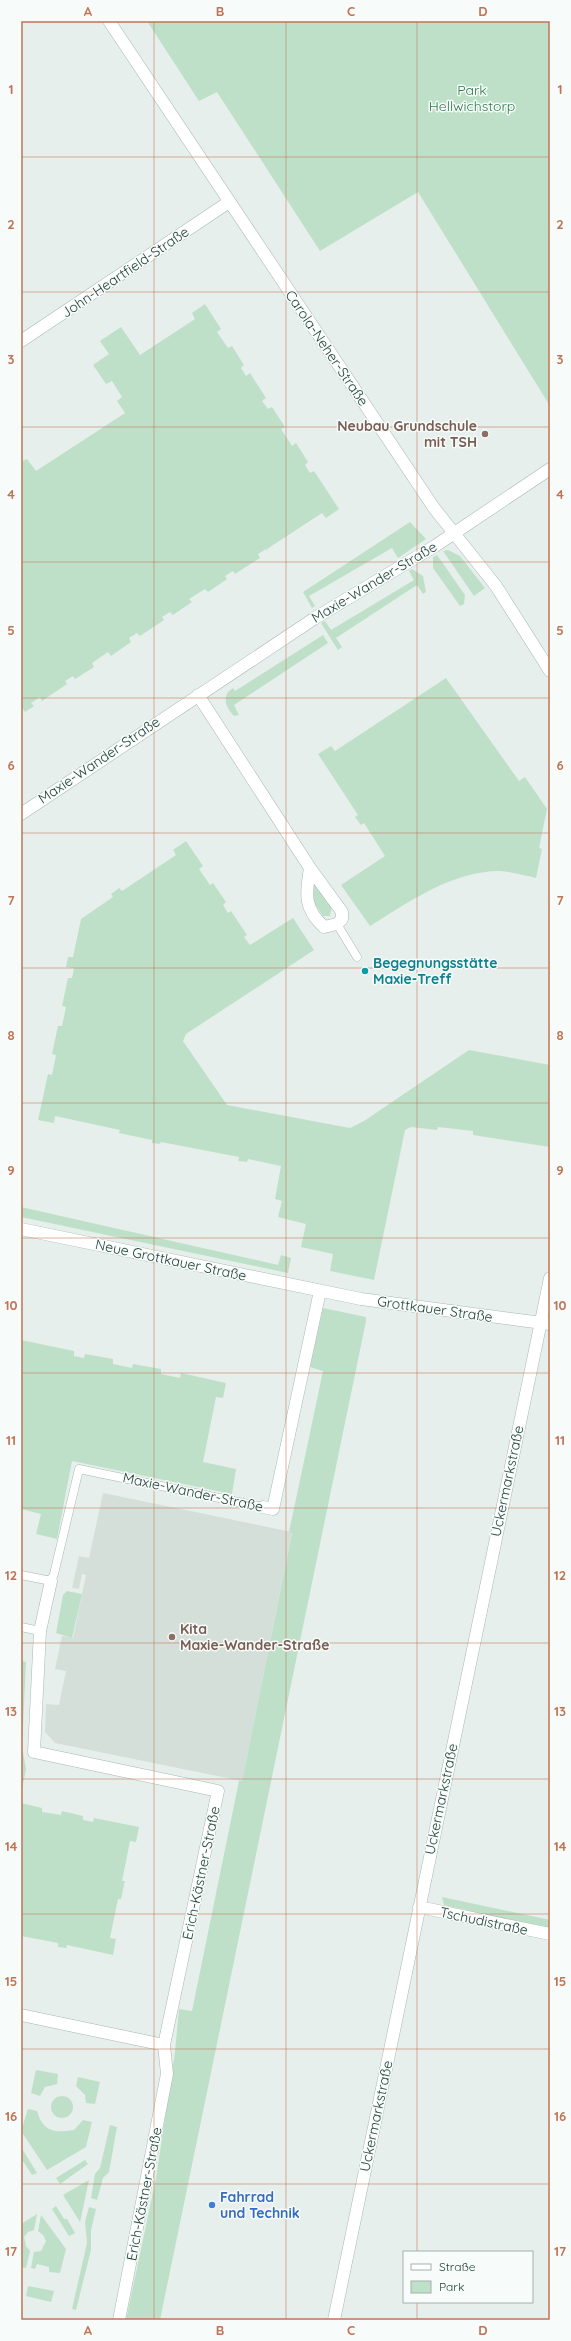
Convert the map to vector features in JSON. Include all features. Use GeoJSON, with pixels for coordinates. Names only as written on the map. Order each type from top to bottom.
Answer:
{"type":"FeatureCollection","features":[{"type":"Feature","properties":{"kind":"street","name":"Carola-Neher-Straße"},"geometry":{"type":"LineString","coordinates":[[109,21],[434,508],[496,586],[550,671]]}},
{"type":"Feature","properties":{"kind":"street","name":"John-Heartfield-Straße"},"geometry":{"type":"LineString","coordinates":[[21,341],[229,202]]}},
{"type":"Feature","properties":{"kind":"street","name":"Maxie-Wander-Straße"},"geometry":{"type":"LineString","coordinates":[[21,814],[315,618],[454,534],[550,468]]}},
{"type":"Feature","properties":{"kind":"street"},"geometry":{"type":"LineString","coordinates":[[198,695],[310,868],[342,912],[342,920],[337,924],[324,927],[317,921],[309,906],[306,896],[310,868]]}},
{"type":"Feature","properties":{"kind":"street","name":"Neue Grottkauer Straße"},"geometry":{"type":"LineString","coordinates":[[21,1229],[320,1291]]}},
{"type":"Feature","properties":{"kind":"street","name":"Uckermarkstraße"},"geometry":{"type":"LineString","coordinates":[[334,2320],[419,1907],[545,1323],[550,1278]]}},
{"type":"Feature","properties":{"kind":"street","name":"Maxie-Wander-Straße"},"geometry":{"type":"LineString","coordinates":[[263,1507],[273,1509],[320,1291]]}},
{"type":"Feature","properties":{"kind":"street","name":"Grottkauer Straße"},"geometry":{"type":"LineString","coordinates":[[320,1291],[361,1299],[545,1323]]}},
{"type":"Feature","properties":{"kind":"street","name":"Maxie-Wander-Straße"},"geometry":{"type":"LineString","coordinates":[[34,1752],[40,1632],[51,1581]]}},
{"type":"Feature","properties":{"kind":"street","name":"Erich-Kästner-Straße"},"geometry":{"type":"LineString","coordinates":[[34,1752],[218,1791],[164,2045],[167,2074],[119,2320]]}},
{"type":"Feature","properties":{"kind":"street","name":"Tschudistraße"},"geometry":{"type":"LineString","coordinates":[[419,1907],[550,1934]]}},
{"type":"Feature","properties":{"kind":"street"},"geometry":{"type":"LineString","coordinates":[[21,2015],[164,2045]]}},
{"type":"Feature","properties":{"kind":"lane"},"geometry":{"type":"LineString","coordinates":[[337,924],[358,957]]}},
{"type":"Feature","properties":{"kind":"lane","name":"Maxie-Wander-Straße"},"geometry":{"type":"LineString","coordinates":[[51,1581],[54,1574],[79,1469],[263,1507]]}},
{"type":"Feature","properties":{"kind":"lane"},"geometry":{"type":"LineString","coordinates":[[21,1575],[51,1581]]}},
{"type":"Feature","properties":{"kind":"lane"},"geometry":{"type":"LineString","coordinates":[[21,1628],[40,1632]]}},
{"type":"Feature","properties":{"kind":"shaded area","name":"Kita Maxie-Wander-Straße"},"geometry":{"type":"Polygon","coordinates":[[[103,1493],[292,1532],[242,1781],[55,1743],[45,1732],[46,1704],[59,1705],[66,1671],[55,1669],[62,1636],[73,1638],[86,1575],[82,1574],[79,1589],[72,1588],[79,1556],[89,1558],[103,1493]]]}},
{"type":"Feature","properties":{"kind":"green space","name":"Park Hellwichstorp"},"geometry":{"type":"Polygon","coordinates":[[[147,21],[550,21],[550,406],[418,192],[320,251],[217,92],[199,101],[147,21]]]}},
{"type":"Feature","properties":{"kind":"green space"},"geometry":{"type":"Polygon","coordinates":[[[205,304],[221,329],[217,332],[228,348],[232,346],[244,365],[241,368],[246,376],[250,373],[266,398],[262,401],[268,409],[272,407],[285,427],[281,429],[292,446],[296,443],[308,462],[305,465],[310,473],[314,471],[339,509],[326,518],[322,513],[267,549],[268,552],[266,549],[258,554],[260,558],[235,574],[233,571],[225,576],[227,579],[208,592],[205,589],[189,599],[192,602],[173,615],[170,612],[162,617],[164,620],[140,636],[137,633],[129,638],[131,642],[111,656],[108,652],[92,663],[94,667],[75,679],[73,676],[65,681],[67,684],[42,701],[40,697],[31,703],[34,706],[25,712],[23,709],[21,711],[21,462],[27,459],[36,471],[125,413],[117,401],[122,397],[112,381],[106,384],[93,365],[109,354],[100,341],[121,327],[140,355],[195,319],[192,313],[205,304]]]}},
{"type":"Feature","properties":{"kind":"green space"},"geometry":{"type":"Polygon","coordinates":[[[410,522],[426,539],[398,558],[392,548],[309,596],[315,606],[312,608],[303,592],[410,522]]]}},
{"type":"Feature","properties":{"kind":"green space"},"geometry":{"type":"Polygon","coordinates":[[[448,550],[460,556],[485,588],[474,596],[443,551],[448,550]]]}},
{"type":"Feature","properties":{"kind":"green space"},"geometry":{"type":"Polygon","coordinates":[[[437,555],[465,595],[464,604],[460,606],[433,568],[433,557],[437,555]]]}},
{"type":"Feature","properties":{"kind":"green space"},"geometry":{"type":"Polygon","coordinates":[[[412,569],[423,576],[426,592],[423,594],[417,585],[336,638],[342,647],[338,650],[321,623],[325,621],[331,630],[414,580],[409,571],[412,569]]]}},
{"type":"Feature","properties":{"kind":"green space"},"geometry":{"type":"Polygon","coordinates":[[[323,635],[328,643],[234,705],[239,715],[234,716],[228,708],[226,702],[228,692],[233,688],[235,691],[323,635]]]}},
{"type":"Feature","properties":{"kind":"green space"},"geometry":{"type":"Polygon","coordinates":[[[446,678],[519,781],[525,777],[547,809],[539,848],[542,849],[536,878],[500,871],[482,872],[465,876],[448,882],[416,898],[370,926],[341,885],[385,856],[364,823],[361,825],[355,817],[358,815],[318,754],[331,746],[335,751],[446,678]]]}},
{"type":"Feature","properties":{"kind":"green space"},"geometry":{"type":"Polygon","coordinates":[[[186,841],[203,866],[199,869],[210,885],[213,883],[226,902],[223,905],[228,913],[231,911],[247,935],[244,937],[250,945],[293,918],[314,950],[186,1034],[183,1041],[227,1105],[350,1128],[364,1121],[469,1050],[550,1065],[550,1147],[473,1135],[473,1131],[438,1127],[437,1130],[411,1127],[405,1130],[374,1280],[330,1271],[333,1254],[301,1247],[306,1224],[278,1217],[282,1201],[275,1199],[281,1166],[248,1159],[247,1162],[238,1161],[239,1157],[161,1142],[160,1144],[152,1143],[152,1140],[119,1133],[120,1130],[55,1116],[54,1123],[38,1120],[48,1074],[52,1075],[56,1055],[52,1054],[58,1026],[62,1026],[66,1007],[62,1006],[68,978],[72,978],[74,968],[66,967],[68,957],[73,957],[81,919],[113,897],[111,894],[119,888],[122,891],[176,855],[173,850],[186,841]]]}},
{"type":"Feature","properties":{"kind":"green space"},"geometry":{"type":"Polygon","coordinates":[[[315,882],[332,906],[330,916],[323,916],[311,898],[315,882]]]}},
{"type":"Feature","properties":{"kind":"green space"},"geometry":{"type":"Polygon","coordinates":[[[21,1207],[278,1265],[281,1255],[291,1258],[288,1273],[21,1217],[21,1207]]]}},
{"type":"Feature","properties":{"kind":"green space"},"geometry":{"type":"Polygon","coordinates":[[[323,1308],[366,1317],[366,1321],[160,2320],[126,2320],[156,2178],[175,2052],[179,2009],[192,2011],[239,1781],[242,1781],[292,1533],[289,1532],[323,1371],[310,1367],[323,1308]]]}},
{"type":"Feature","properties":{"kind":"green space"},"geometry":{"type":"Polygon","coordinates":[[[21,1340],[74,1351],[74,1356],[84,1358],[85,1354],[113,1359],[113,1364],[132,1368],[133,1364],[161,1369],[161,1374],[180,1378],[181,1373],[226,1383],[223,1398],[216,1397],[203,1462],[236,1469],[232,1494],[72,1461],[57,1539],[36,1534],[41,1514],[21,1509],[21,1340]]]}},
{"type":"Feature","properties":{"kind":"green space"},"geometry":{"type":"Polygon","coordinates":[[[67,1591],[82,1594],[72,1638],[56,1633],[63,1595],[67,1591]]]}},
{"type":"Feature","properties":{"kind":"green space"},"geometry":{"type":"Polygon","coordinates":[[[21,1661],[26,1662],[22,1747],[26,1769],[21,1794],[21,1661]]]}},
{"type":"Feature","properties":{"kind":"green space"},"geometry":{"type":"Polygon","coordinates":[[[21,1803],[42,1808],[42,1812],[61,1815],[62,1811],[83,1816],[83,1820],[93,1822],[94,1818],[139,1827],[136,1842],[130,1841],[122,1881],[125,1881],[121,1899],[118,1899],[110,1938],[116,1939],[113,1955],[67,1945],[66,1948],[58,1947],[58,1943],[21,1936],[21,1803]]]}},
{"type":"Feature","properties":{"kind":"green space"},"geometry":{"type":"Polygon","coordinates":[[[442,1897],[550,1920],[550,1928],[444,1905],[442,1897]]]}},
{"type":"Feature","properties":{"kind":"green space"},"geometry":{"type":"Polygon","coordinates":[[[36,2070],[58,2074],[57,2084],[45,2087],[40,2096],[31,2093],[36,2070]]]}},
{"type":"Feature","properties":{"kind":"green space"},"geometry":{"type":"Polygon","coordinates":[[[78,2077],[100,2082],[95,2104],[86,2103],[85,2095],[76,2086],[78,2077]]]}},
{"type":"Feature","properties":{"kind":"green space"},"geometry":{"type":"Polygon","coordinates":[[[62,2096],[70,2099],[73,2107],[70,2115],[62,2118],[54,2115],[51,2107],[54,2099],[62,2096]]]}},
{"type":"Feature","properties":{"kind":"green space"},"geometry":{"type":"Polygon","coordinates":[[[28,2109],[37,2111],[42,2123],[50,2130],[74,2130],[83,2120],[92,2122],[86,2147],[47,2170],[21,2131],[28,2109]]]}},
{"type":"Feature","properties":{"kind":"green space"},"geometry":{"type":"Polygon","coordinates":[[[110,2125],[117,2127],[109,2172],[103,2178],[97,2200],[91,2198],[95,2174],[100,2168],[110,2125]]]}},
{"type":"Feature","properties":{"kind":"green space"},"geometry":{"type":"Polygon","coordinates":[[[21,2147],[37,2173],[32,2175],[21,2158],[21,2147]]]}},
{"type":"Feature","properties":{"kind":"green space"},"geometry":{"type":"Polygon","coordinates":[[[85,2160],[88,2164],[60,2184],[56,2178],[85,2160]]]}},
{"type":"Feature","properties":{"kind":"green space"},"geometry":{"type":"Polygon","coordinates":[[[89,2180],[80,2222],[63,2195],[89,2180]]]}},
{"type":"Feature","properties":{"kind":"green space"},"geometry":{"type":"Polygon","coordinates":[[[56,2206],[64,2219],[67,2219],[75,2233],[69,2236],[52,2209],[56,2206]]]}},
{"type":"Feature","properties":{"kind":"green space"},"geometry":{"type":"Polygon","coordinates":[[[89,2207],[96,2209],[91,2230],[91,2250],[76,2310],[72,2309],[87,2243],[85,2222],[89,2207]]]}},
{"type":"Feature","properties":{"kind":"green space"},"geometry":{"type":"Polygon","coordinates":[[[37,2214],[34,2230],[28,2232],[24,2237],[26,2246],[30,2251],[26,2268],[21,2267],[21,2224],[37,2214]]]}},
{"type":"Feature","properties":{"kind":"green space"},"geometry":{"type":"Polygon","coordinates":[[[41,2215],[66,2249],[60,2273],[49,2272],[49,2267],[37,2264],[35,2269],[31,2268],[34,2252],[41,2251],[46,2241],[43,2235],[38,2231],[41,2215]]]}},
{"type":"Feature","properties":{"kind":"green space"},"geometry":{"type":"Polygon","coordinates":[[[28,2286],[54,2291],[51,2302],[26,2296],[28,2286]]]}},
{"type":"Feature","properties":{"kind":"place","name":"Neubau Grundschule mit TSH"},"geometry":{"type":"Point","coordinates":[485,434]}},
{"type":"Feature","properties":{"kind":"place","name":"Begegnungsstätte Maxie-Treff"},"geometry":{"type":"Point","coordinates":[365,971]}},
{"type":"Feature","properties":{"kind":"place","name":"Kita Maxie-Wander-Straße"},"geometry":{"type":"Point","coordinates":[172,1637]}},
{"type":"Feature","properties":{"kind":"place","name":"Fahrrad und Technik"},"geometry":{"type":"Point","coordinates":[212,2205]}}]}
